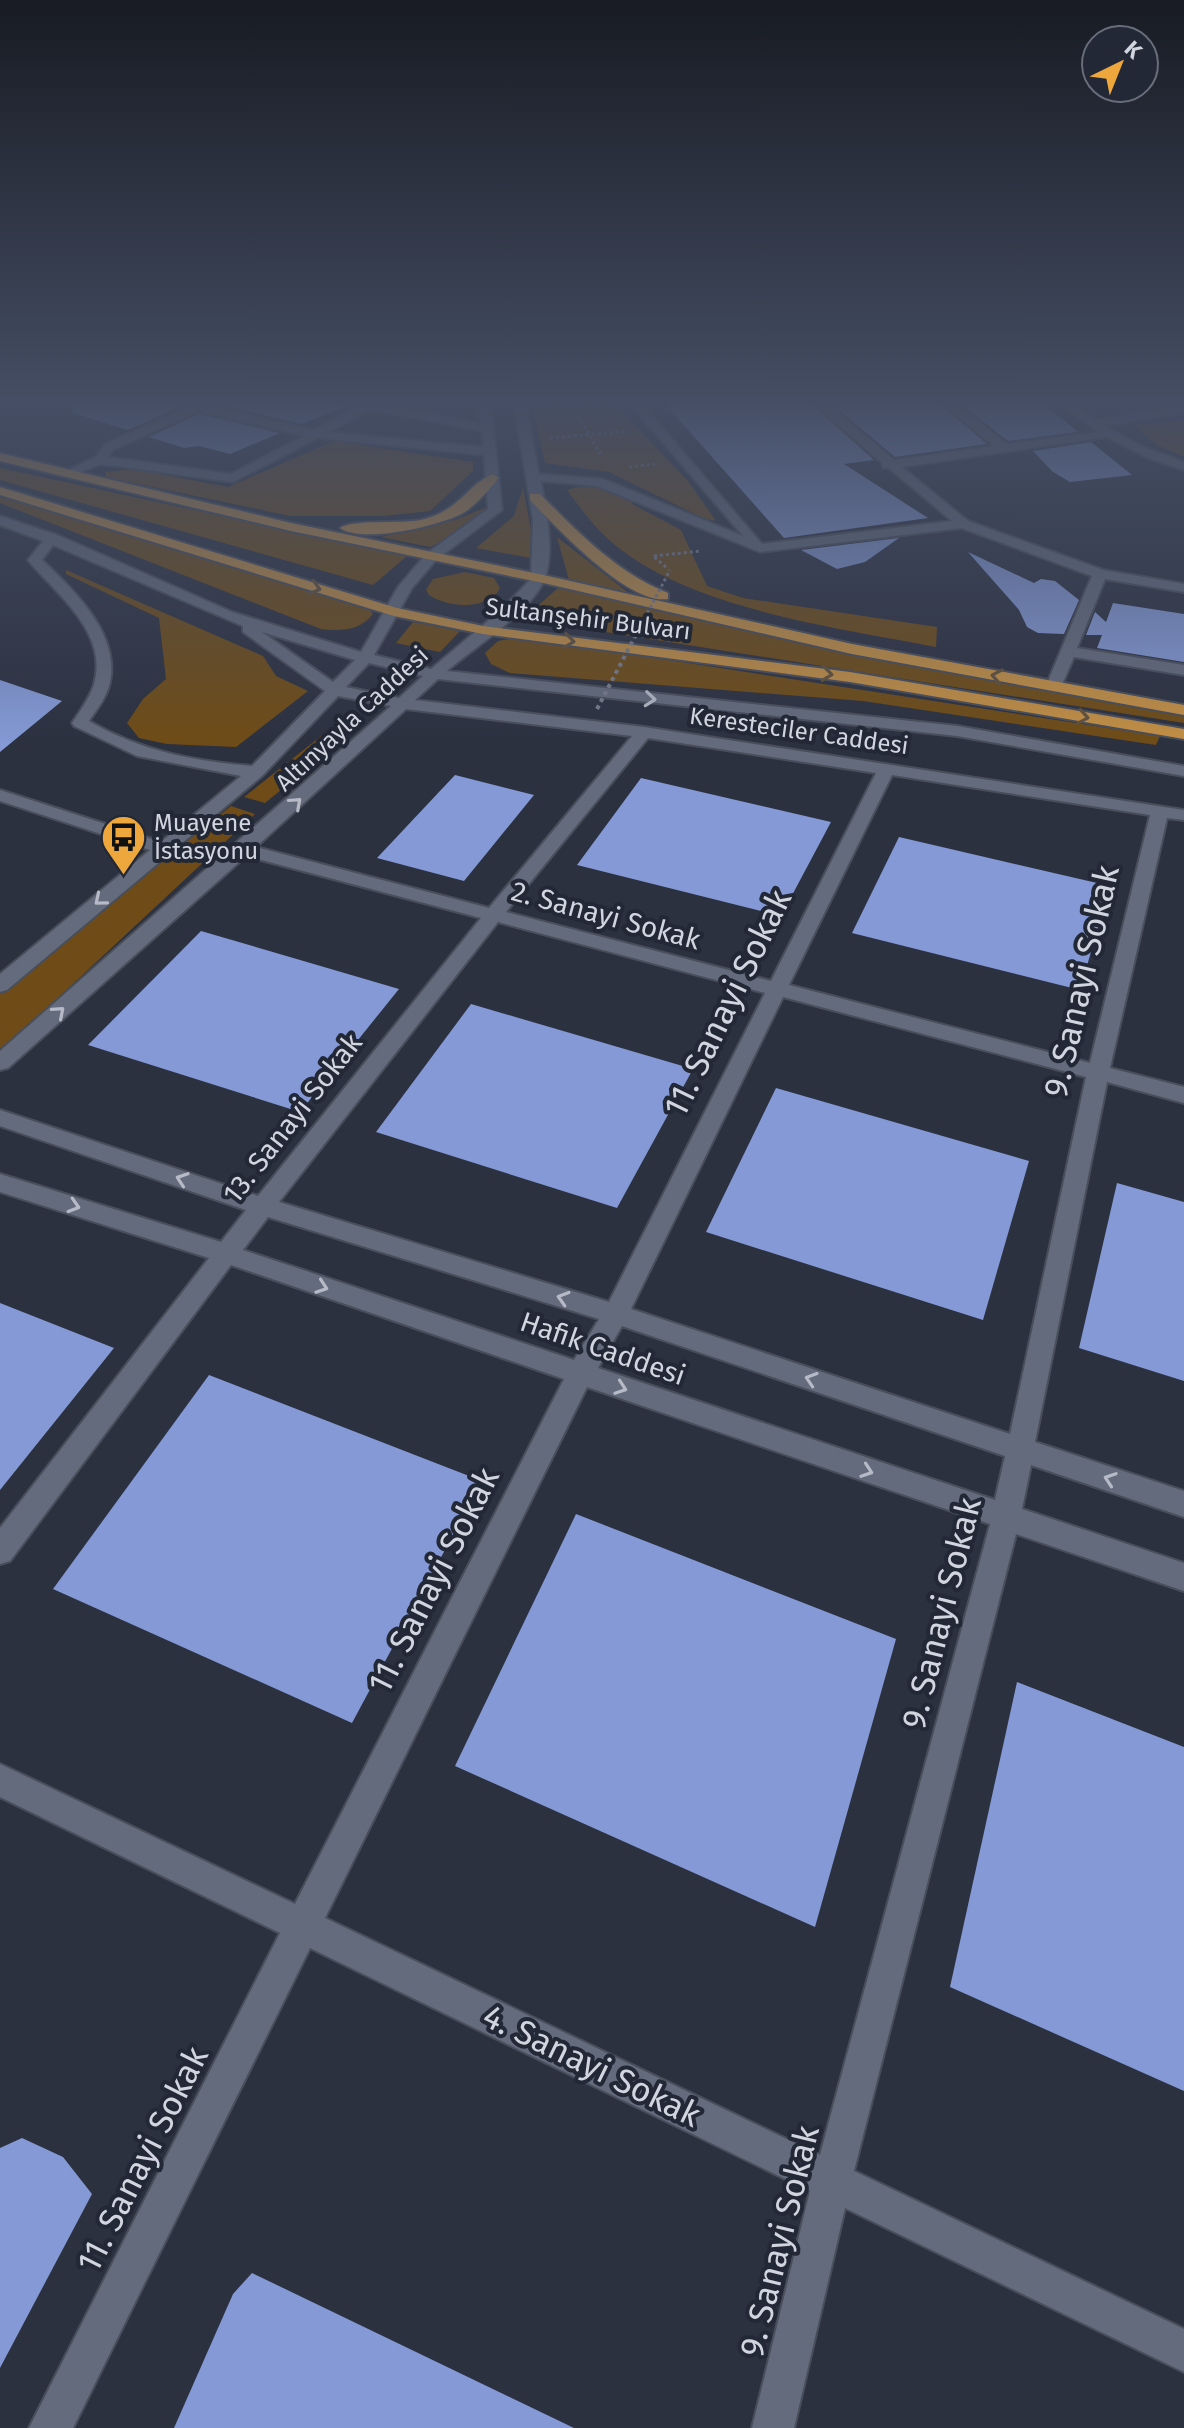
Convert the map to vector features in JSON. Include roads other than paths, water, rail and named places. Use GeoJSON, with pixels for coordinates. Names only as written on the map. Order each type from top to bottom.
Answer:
{"type":"FeatureCollection","features":[{"type":"Feature","properties":{"kind":"highway","name":"Sultanşehir Bulvarı"},"geometry":{"type":"LineString","coordinates":[[89,518],[394,612],[483,630],[850,677],[1184,734]]}},
{"type":"Feature","properties":{"kind":"highway","name":"Sultanşehir Bulvarı"},"geometry":{"type":"LineString","coordinates":[[255,518],[539,578],[852,649],[1184,710]]}},
{"type":"Feature","properties":{"kind":"highway"},"geometry":{"type":"LineString","coordinates":[[291,527],[386,529],[437,518]]}},
{"type":"Feature","properties":{"kind":"highway"},"geometry":{"type":"LineString","coordinates":[[556,518],[586,549],[647,591],[749,626]]}},
{"type":"Feature","properties":{"kind":"street","name":"Altınyayla Caddesi"},"geometry":{"type":"LineString","coordinates":[[0,985],[256,772],[364,659],[394,612],[405,587],[431,557],[484,518]]}},
{"type":"Feature","properties":{"kind":"street"},"geometry":{"type":"LineString","coordinates":[[538,518],[541,536],[539,578]]}},
{"type":"Feature","properties":{"kind":"street"},"geometry":{"type":"LineString","coordinates":[[688,518],[760,548],[963,524]]}},
{"type":"Feature","properties":{"kind":"street"},"geometry":{"type":"LineString","coordinates":[[734,518],[760,548]]}},
{"type":"Feature","properties":{"kind":"street"},"geometry":{"type":"LineString","coordinates":[[956,518],[963,524],[1100,574],[1184,588]]}},
{"type":"Feature","properties":{"kind":"street"},"geometry":{"type":"LineString","coordinates":[[0,520],[52,538],[226,614],[364,659],[434,674],[957,731],[1184,771]]}},
{"type":"Feature","properties":{"kind":"street"},"geometry":{"type":"LineString","coordinates":[[52,538],[35,560],[72,596],[99,641],[103,680],[80,723],[107,740],[178,764],[256,772]]}},
{"type":"Feature","properties":{"kind":"street"},"geometry":{"type":"LineString","coordinates":[[1054,686],[1100,574]]}},
{"type":"Feature","properties":{"kind":"street","name":"Altınyayla Caddesi"},"geometry":{"type":"LineString","coordinates":[[0,1063],[245,850],[406,704],[434,674],[528,595],[539,578]]}},
{"type":"Feature","properties":{"kind":"street"},"geometry":{"type":"LineString","coordinates":[[226,614],[334,690]]}},
{"type":"Feature","properties":{"kind":"street"},"geometry":{"type":"LineString","coordinates":[[1068,651],[1184,670]]}},
{"type":"Feature","properties":{"kind":"street","name":"Keresteciler Caddesi"},"geometry":{"type":"LineString","coordinates":[[334,690],[406,704],[644,732],[1172,813]]}},
{"type":"Feature","properties":{"kind":"street","name":"13. Sanayi Sokak"},"geometry":{"type":"LineString","coordinates":[[0,1551],[224,1253],[491,914],[644,732]]}},
{"type":"Feature","properties":{"kind":"street","name":"11. Sanayi Sokak"},"geometry":{"type":"LineString","coordinates":[[50,2428],[580,1374],[616,1314],[887,768]]}},
{"type":"Feature","properties":{"kind":"street"},"geometry":{"type":"LineString","coordinates":[[0,795],[161,848]]}},
{"type":"Feature","properties":{"kind":"street","name":"9. Sanayi Sokak"},"geometry":{"type":"LineString","coordinates":[[773,2428],[832,2181],[1006,1518],[1018,1447],[1098,1073],[1172,813]]}},
{"type":"Feature","properties":{"kind":"street","name":"2. Sanayi Sokak"},"geometry":{"type":"LineString","coordinates":[[245,850],[1184,1095]]}},
{"type":"Feature","properties":{"kind":"street","name":"Hafik Caddesi"},"geometry":{"type":"LineString","coordinates":[[0,1118],[261,1206],[616,1314],[1184,1504]]}},
{"type":"Feature","properties":{"kind":"street","name":"Hafik Caddesi"},"geometry":{"type":"LineString","coordinates":[[0,1183],[224,1253],[1184,1577]]}},
{"type":"Feature","properties":{"kind":"street","name":"4. Sanayi Sokak"},"geometry":{"type":"LineString","coordinates":[[0,1780],[1184,2351]]}},
{"type":"Feature","properties":{"kind":"place","name":"Muayene İstasyonu"},"geometry":{"type":"Point","coordinates":[123,876]}}]}
